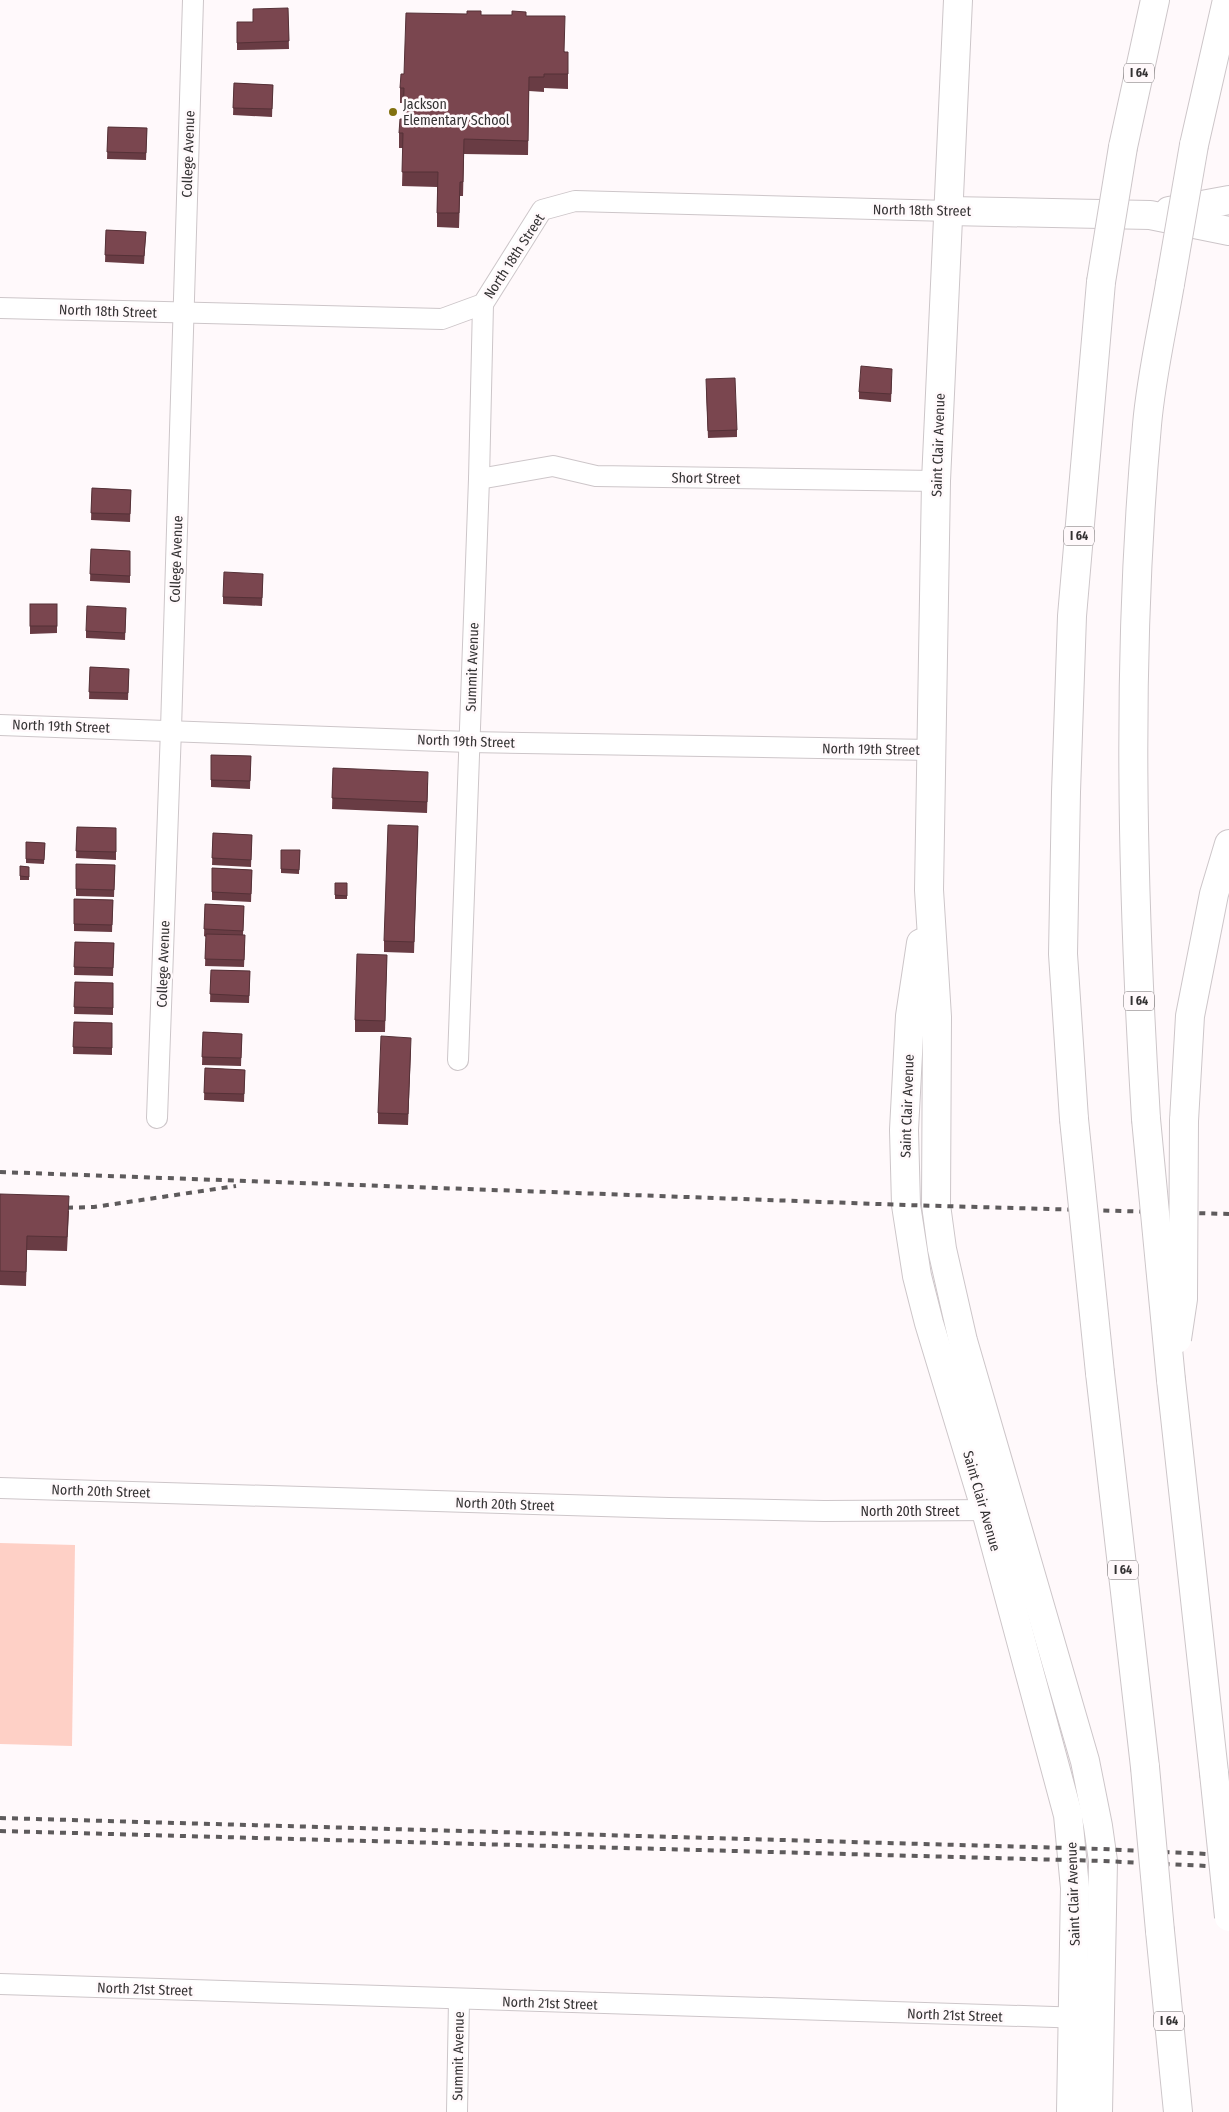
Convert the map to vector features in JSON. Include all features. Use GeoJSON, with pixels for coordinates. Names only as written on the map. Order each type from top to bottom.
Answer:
{"type":"FeatureCollection","features":[{"type":"Feature","properties":{"kind":"main road","name":"Saint Clair Avenue"},"geometry":{"type":"LineString","coordinates":[[958,0],[936,481],[929,890],[938,1017],[936,1205],[942,1249],[998,1510],[1068,1815],[1075,1888],[1071,2112]]}},
{"type":"Feature","properties":{"kind":"main road","name":"I 64"},"geometry":{"type":"LineString","coordinates":[[1155,0],[1123,147],[1101,282],[1072,616],[1063,954],[1074,1119],[1100,1374],[1145,1767],[1178,2112]]}},
{"type":"Feature","properties":{"kind":"main road","name":"I 64"},"geometry":{"type":"LineString","coordinates":[[1227,0],[1194,145],[1147,424],[1136,602],[1133,723],[1134,883],[1146,1119],[1171,1380],[1229,1917]]}},
{"type":"Feature","properties":{"kind":"main road","name":"North 18th Street"},"geometry":{"type":"LineString","coordinates":[[1150,215],[1229,200]]}},
{"type":"Feature","properties":{"kind":"main road","name":"North 18th Street"},"geometry":{"type":"LineString","coordinates":[[949,211],[1150,215],[1229,231]]}},
{"type":"Feature","properties":{"kind":"main road"},"geometry":{"type":"LineString","coordinates":[[1171,1380],[1183,1299],[1184,1121],[1190,1016],[1214,894],[1229,844]]}},
{"type":"Feature","properties":{"kind":"main road","name":"Saint Clair Avenue"},"geometry":{"type":"LineString","coordinates":[[998,1510],[1085,1761],[1098,1826],[1103,1861],[1098,2112]]}},
{"type":"Feature","properties":{"kind":"street","name":"College Avenue"},"geometry":{"type":"LineString","coordinates":[[157,1118],[193,0]]}},
{"type":"Feature","properties":{"kind":"street","name":"North 18th Street"},"geometry":{"type":"LineString","coordinates":[[0,308],[442,319],[483,304],[542,210],[575,200],[949,211]]}},
{"type":"Feature","properties":{"kind":"street","name":"Summit Avenue"},"geometry":{"type":"LineString","coordinates":[[458,1060],[479,479],[483,304]]}},
{"type":"Feature","properties":{"kind":"street","name":"Short Street"},"geometry":{"type":"LineString","coordinates":[[479,479],[553,466],[596,476],[936,481]]}},
{"type":"Feature","properties":{"kind":"street","name":"North 19th Street"},"geometry":{"type":"LineString","coordinates":[[0,725],[171,729],[469,742],[932,750]]}},
{"type":"Feature","properties":{"kind":"street","name":"North 20th Street"},"geometry":{"type":"LineString","coordinates":[[0,1488],[678,1509],[998,1510]]}},
{"type":"Feature","properties":{"kind":"street","name":"North 21st Street"},"geometry":{"type":"LineString","coordinates":[[0,1984],[459,2000],[1074,2019],[1100,2018]]}},
{"type":"Feature","properties":{"kind":"street","name":"Summit Avenue"},"geometry":{"type":"LineString","coordinates":[[457,2112],[459,2000]]}},
{"type":"Feature","properties":{"kind":"shaded area"},"geometry":{"type":"Polygon","coordinates":[[[0,1543],[75,1545],[72,1746],[0,1744],[0,1543]]]}},
{"type":"Feature","properties":{"kind":"building"},"geometry":{"type":"Polygon","coordinates":[[[288,8],[289,41],[237,43],[237,22],[253,22],[253,9],[288,8]]]}},
{"type":"Feature","properties":{"kind":"building"},"geometry":{"type":"Polygon","coordinates":[[[467,11],[481,11],[481,15],[512,15],[512,11],[526,12],[526,16],[565,16],[564,52],[568,52],[568,74],[544,74],[544,77],[529,77],[528,141],[464,139],[463,182],[460,182],[459,213],[437,213],[438,172],[402,172],[403,133],[399,133],[400,119],[403,119],[404,88],[400,88],[401,74],[404,74],[406,13],[467,14],[467,11]]]}},
{"type":"Feature","properties":{"kind":"building"},"geometry":{"type":"Polygon","coordinates":[[[234,83],[273,85],[272,109],[233,108],[234,83]]]}},
{"type":"Feature","properties":{"kind":"building"},"geometry":{"type":"Polygon","coordinates":[[[108,127],[147,128],[146,153],[107,152],[108,127]]]}},
{"type":"Feature","properties":{"kind":"building"},"geometry":{"type":"Polygon","coordinates":[[[106,230],[146,232],[144,256],[105,255],[106,230]]]}},
{"type":"Feature","properties":{"kind":"building"},"geometry":{"type":"Polygon","coordinates":[[[861,366],[892,369],[891,394],[859,392],[861,366]]]}},
{"type":"Feature","properties":{"kind":"building"},"geometry":{"type":"Polygon","coordinates":[[[735,378],[737,430],[708,431],[706,379],[735,378]]]}},
{"type":"Feature","properties":{"kind":"building"},"geometry":{"type":"Polygon","coordinates":[[[92,488],[131,490],[130,514],[91,513],[92,488]]]}},
{"type":"Feature","properties":{"kind":"building"},"geometry":{"type":"Polygon","coordinates":[[[91,549],[130,551],[130,576],[90,574],[91,549]]]}},
{"type":"Feature","properties":{"kind":"building"},"geometry":{"type":"Polygon","coordinates":[[[224,572],[263,574],[262,598],[223,597],[224,572]]]}},
{"type":"Feature","properties":{"kind":"building"},"geometry":{"type":"Polygon","coordinates":[[[30,604],[57,604],[57,626],[30,626],[30,604]]]}},
{"type":"Feature","properties":{"kind":"building"},"geometry":{"type":"Polygon","coordinates":[[[87,606],[126,608],[125,633],[86,631],[87,606]]]}},
{"type":"Feature","properties":{"kind":"building"},"geometry":{"type":"Polygon","coordinates":[[[90,667],[129,669],[128,693],[89,692],[90,667]]]}},
{"type":"Feature","properties":{"kind":"building"},"geometry":{"type":"Polygon","coordinates":[[[211,755],[251,756],[250,781],[211,780],[211,755]]]}},
{"type":"Feature","properties":{"kind":"building"},"geometry":{"type":"Polygon","coordinates":[[[333,768],[428,772],[427,802],[332,798],[333,768]]]}},
{"type":"Feature","properties":{"kind":"building"},"geometry":{"type":"Polygon","coordinates":[[[388,825],[418,826],[414,942],[384,941],[388,825]]]}},
{"type":"Feature","properties":{"kind":"building"},"geometry":{"type":"Polygon","coordinates":[[[77,827],[116,828],[116,852],[76,851],[77,827]]]}},
{"type":"Feature","properties":{"kind":"building"},"geometry":{"type":"Polygon","coordinates":[[[213,833],[252,835],[251,860],[212,858],[213,833]]]}},
{"type":"Feature","properties":{"kind":"building"},"geometry":{"type":"Polygon","coordinates":[[[26,842],[45,843],[44,860],[26,859],[26,842]]]}},
{"type":"Feature","properties":{"kind":"building"},"geometry":{"type":"Polygon","coordinates":[[[281,850],[300,850],[299,870],[281,869],[281,850]]]}},
{"type":"Feature","properties":{"kind":"building"},"geometry":{"type":"Polygon","coordinates":[[[76,864],[115,865],[114,890],[76,889],[76,864]]]}},
{"type":"Feature","properties":{"kind":"building"},"geometry":{"type":"Polygon","coordinates":[[[20,866],[29,867],[29,877],[20,876],[20,866]]]}},
{"type":"Feature","properties":{"kind":"building"},"geometry":{"type":"Polygon","coordinates":[[[212,868],[252,870],[251,894],[212,892],[212,868]]]}},
{"type":"Feature","properties":{"kind":"building"},"geometry":{"type":"Polygon","coordinates":[[[335,883],[347,883],[347,896],[335,895],[335,883]]]}},
{"type":"Feature","properties":{"kind":"building"},"geometry":{"type":"Polygon","coordinates":[[[74,899],[113,900],[112,925],[74,924],[74,899]]]}},
{"type":"Feature","properties":{"kind":"building"},"geometry":{"type":"Polygon","coordinates":[[[205,904],[244,906],[243,931],[204,929],[205,904]]]}},
{"type":"Feature","properties":{"kind":"building"},"geometry":{"type":"Polygon","coordinates":[[[206,934],[245,935],[244,960],[205,959],[206,934]]]}},
{"type":"Feature","properties":{"kind":"building"},"geometry":{"type":"Polygon","coordinates":[[[75,942],[114,943],[113,968],[74,967],[75,942]]]}},
{"type":"Feature","properties":{"kind":"building"},"geometry":{"type":"Polygon","coordinates":[[[357,954],[387,955],[385,1021],[355,1020],[357,954]]]}},
{"type":"Feature","properties":{"kind":"building"},"geometry":{"type":"Polygon","coordinates":[[[211,970],[250,971],[249,996],[210,994],[211,970]]]}},
{"type":"Feature","properties":{"kind":"building"},"geometry":{"type":"Polygon","coordinates":[[[75,982],[113,983],[113,1008],[74,1007],[75,982]]]}},
{"type":"Feature","properties":{"kind":"building"},"geometry":{"type":"Polygon","coordinates":[[[74,1022],[112,1023],[112,1048],[73,1047],[74,1022]]]}},
{"type":"Feature","properties":{"kind":"building"},"geometry":{"type":"Polygon","coordinates":[[[203,1032],[242,1034],[241,1058],[202,1057],[203,1032]]]}},
{"type":"Feature","properties":{"kind":"building"},"geometry":{"type":"Polygon","coordinates":[[[381,1036],[411,1038],[408,1114],[378,1113],[381,1036]]]}},
{"type":"Feature","properties":{"kind":"building"},"geometry":{"type":"Polygon","coordinates":[[[205,1068],[245,1070],[244,1094],[204,1093],[205,1068]]]}},
{"type":"Feature","properties":{"kind":"building"},"geometry":{"type":"Polygon","coordinates":[[[0,1194],[69,1196],[67,1237],[27,1236],[26,1272],[0,1271],[0,1194]]]}},
{"type":"Feature","properties":{"kind":"railway"},"geometry":{"type":"LineString","coordinates":[[0,1172],[906,1205],[1229,1214]]}},
{"type":"Feature","properties":{"kind":"railway"},"geometry":{"type":"LineString","coordinates":[[55,1208],[94,1207],[236,1186]]}},
{"type":"Feature","properties":{"kind":"railway"},"geometry":{"type":"LineString","coordinates":[[0,1818],[1102,1849],[1229,1855]]}},
{"type":"Feature","properties":{"kind":"railway"},"geometry":{"type":"LineString","coordinates":[[0,1831],[1103,1861],[1229,1867]]}},
{"type":"Feature","properties":{"kind":"place","name":"Jackson Elementary School"},"geometry":{"type":"Point","coordinates":[393,112]}}]}
